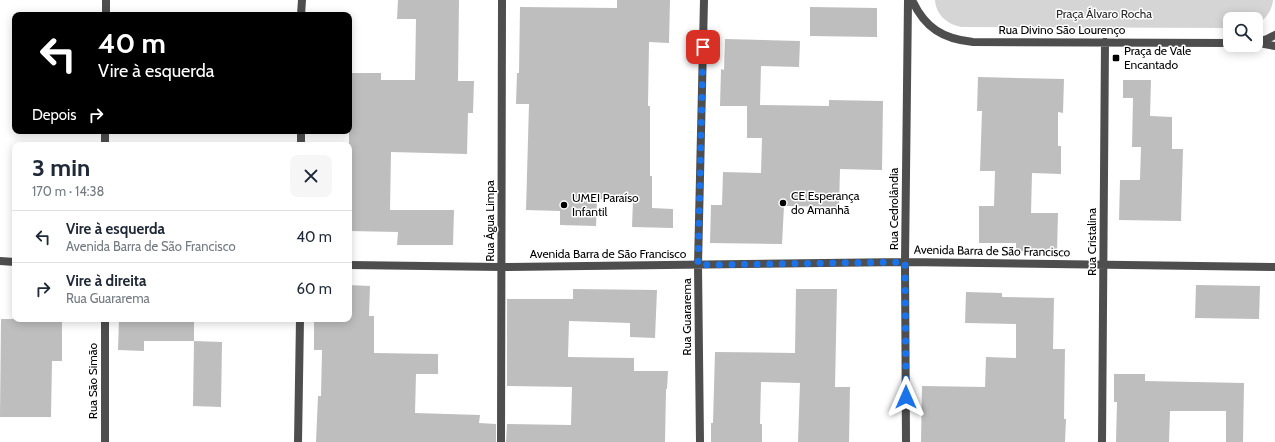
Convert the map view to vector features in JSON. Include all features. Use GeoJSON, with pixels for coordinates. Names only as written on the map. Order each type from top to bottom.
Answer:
{"type":"FeatureCollection","features":[{"type":"Feature","properties":{"kind":"street"},"geometry":{"type":"LineString","coordinates":[[106,0],[106,12]]}},
{"type":"Feature","properties":{"kind":"street"},"geometry":{"type":"LineString","coordinates":[[302,0],[302,12]]}},
{"type":"Feature","properties":{"kind":"street","name":"Rua Água Limpa"},"geometry":{"type":"LineString","coordinates":[[501,442],[502,0]]}},
{"type":"Feature","properties":{"kind":"street","name":"Rua Guararema"},"geometry":{"type":"LineString","coordinates":[[700,442],[698,265],[704,0]]}},
{"type":"Feature","properties":{"kind":"street","name":"Rua Cedrolândia"},"geometry":{"type":"LineString","coordinates":[[906,442],[905,262],[908,0]]}},
{"type":"Feature","properties":{"kind":"street","name":"Rua Divino São Lourenço"},"geometry":{"type":"LineString","coordinates":[[912,0],[916,10],[924,21],[934,30],[946,37],[959,41],[1223,43]]}},
{"type":"Feature","properties":{"kind":"street"},"geometry":{"type":"LineString","coordinates":[[1263,40],[1275,35]]}},
{"type":"Feature","properties":{"kind":"street","name":"Rua Cristalina"},"geometry":{"type":"LineString","coordinates":[[1102,442],[1106,42]]}},
{"type":"Feature","properties":{"kind":"street"},"geometry":{"type":"LineString","coordinates":[[1263,43],[1275,46]]}},
{"type":"Feature","properties":{"kind":"street"},"geometry":{"type":"LineString","coordinates":[[0,261],[12,262]]}},
{"type":"Feature","properties":{"kind":"street","name":"Avenida Barra de São Francisco"},"geometry":{"type":"LineString","coordinates":[[352,265],[502,267],[905,262],[1275,267]]}},
{"type":"Feature","properties":{"kind":"street","name":"Rua São Simão"},"geometry":{"type":"LineString","coordinates":[[105,322],[105,442]]}},
{"type":"Feature","properties":{"kind":"street"},"geometry":{"type":"LineString","coordinates":[[298,442],[300,322]]}},
{"type":"Feature","properties":{"kind":"green space","name":"Praça Álvaro Rocha"},"geometry":{"type":"Polygon","coordinates":[[[935,0],[1273,0],[1270,11],[1263,20],[1263,12],[1223,12],[1223,28],[961,27],[951,24],[943,18],[935,0]]]}},
{"type":"Feature","properties":{"kind":"building"},"geometry":{"type":"Polygon","coordinates":[[[398,0],[459,0],[458,81],[474,81],[473,113],[468,113],[467,154],[391,152],[390,210],[454,210],[453,245],[397,245],[398,232],[352,231],[352,142],[349,142],[349,134],[352,134],[352,73],[381,73],[381,80],[415,80],[416,19],[397,19],[398,0]]]}},
{"type":"Feature","properties":{"kind":"building"},"geometry":{"type":"Polygon","coordinates":[[[617,0],[670,0],[669,43],[649,42],[648,106],[650,106],[650,176],[652,176],[652,208],[673,209],[673,228],[632,227],[633,200],[597,199],[596,226],[560,225],[560,211],[526,210],[529,104],[516,104],[517,73],[519,73],[520,7],[617,8],[617,0]]]}},
{"type":"Feature","properties":{"kind":"building"},"geometry":{"type":"Polygon","coordinates":[[[810,7],[877,8],[877,37],[810,36],[810,7]]]}},
{"type":"Feature","properties":{"kind":"building"},"geometry":{"type":"Polygon","coordinates":[[[725,39],[800,41],[799,67],[761,66],[760,105],[829,106],[829,100],[883,101],[882,170],[840,169],[839,207],[784,206],[782,244],[710,243],[711,205],[722,205],[723,172],[761,173],[762,138],[747,138],[747,106],[720,106],[721,69],[724,70],[725,39]]]}},
{"type":"Feature","properties":{"kind":"building"},"geometry":{"type":"Polygon","coordinates":[[[978,77],[1064,79],[1063,113],[1058,112],[1058,146],[1061,146],[1061,174],[1032,173],[1031,213],[1058,213],[1057,252],[1016,251],[1016,243],[979,243],[979,206],[994,206],[995,171],[980,171],[982,111],[977,111],[978,77]]]}},
{"type":"Feature","properties":{"kind":"building"},"geometry":{"type":"Polygon","coordinates":[[[1123,80],[1151,80],[1150,116],[1172,117],[1172,149],[1183,149],[1181,221],[1119,220],[1120,180],[1140,180],[1141,147],[1132,147],[1133,98],[1123,98],[1123,80]]]}},
{"type":"Feature","properties":{"kind":"building"},"geometry":{"type":"Polygon","coordinates":[[[352,285],[370,286],[369,316],[374,316],[374,353],[438,354],[438,374],[416,374],[415,413],[480,415],[479,423],[496,424],[496,442],[316,442],[318,396],[321,396],[322,350],[314,350],[314,322],[352,322],[352,285]]]}},
{"type":"Feature","properties":{"kind":"building"},"geometry":{"type":"Polygon","coordinates":[[[1196,285],[1260,286],[1259,319],[1195,318],[1196,285]]]}},
{"type":"Feature","properties":{"kind":"building"},"geometry":{"type":"Polygon","coordinates":[[[573,289],[657,290],[655,338],[630,337],[630,323],[569,321],[568,357],[634,358],[634,371],[668,371],[666,389],[665,442],[506,442],[507,424],[571,425],[572,387],[507,386],[507,299],[573,299],[573,289]]]}},
{"type":"Feature","properties":{"kind":"building"},"geometry":{"type":"Polygon","coordinates":[[[796,289],[837,289],[835,387],[850,387],[849,442],[798,442],[800,383],[761,382],[760,424],[762,424],[762,442],[711,442],[715,352],[795,353],[796,289]]]}},
{"type":"Feature","properties":{"kind":"building"},"geometry":{"type":"Polygon","coordinates":[[[966,292],[1002,293],[1002,297],[1054,298],[1053,349],[1065,349],[1065,442],[921,442],[922,386],[985,387],[986,357],[1016,358],[1016,324],[965,323],[966,292]]]}},
{"type":"Feature","properties":{"kind":"building"},"geometry":{"type":"Polygon","coordinates":[[[1,319],[12,319],[12,322],[62,322],[62,361],[52,361],[51,417],[0,417],[1,319]]]}},
{"type":"Feature","properties":{"kind":"building"},"geometry":{"type":"Polygon","coordinates":[[[119,322],[194,322],[194,341],[144,341],[144,351],[118,350],[119,322]]]}},
{"type":"Feature","properties":{"kind":"building"},"geometry":{"type":"Polygon","coordinates":[[[194,341],[222,342],[221,407],[193,406],[194,341]]]}},
{"type":"Feature","properties":{"kind":"building"},"geometry":{"type":"Polygon","coordinates":[[[1114,374],[1145,374],[1145,381],[1244,383],[1243,442],[1226,442],[1226,411],[1170,411],[1169,442],[1116,442],[1117,402],[1114,402],[1114,374]]]}},
{"type":"Feature","properties":{"kind":"place","name":"Praça de Vale Encantado"},"geometry":{"type":"Point","coordinates":[1116,58]}},
{"type":"Feature","properties":{"kind":"place","name":"CE Esperança do Amanhã"},"geometry":{"type":"Point","coordinates":[783,203]}},
{"type":"Feature","properties":{"kind":"place","name":"UMEI Paraíso Infantil"},"geometry":{"type":"Point","coordinates":[564,205]}},
{"type":"Feature","properties":{"kind":"route"},"geometry":{"type":"LineString","coordinates":[[703,47],[698,265],[905,262],[906,397]]}}]}
